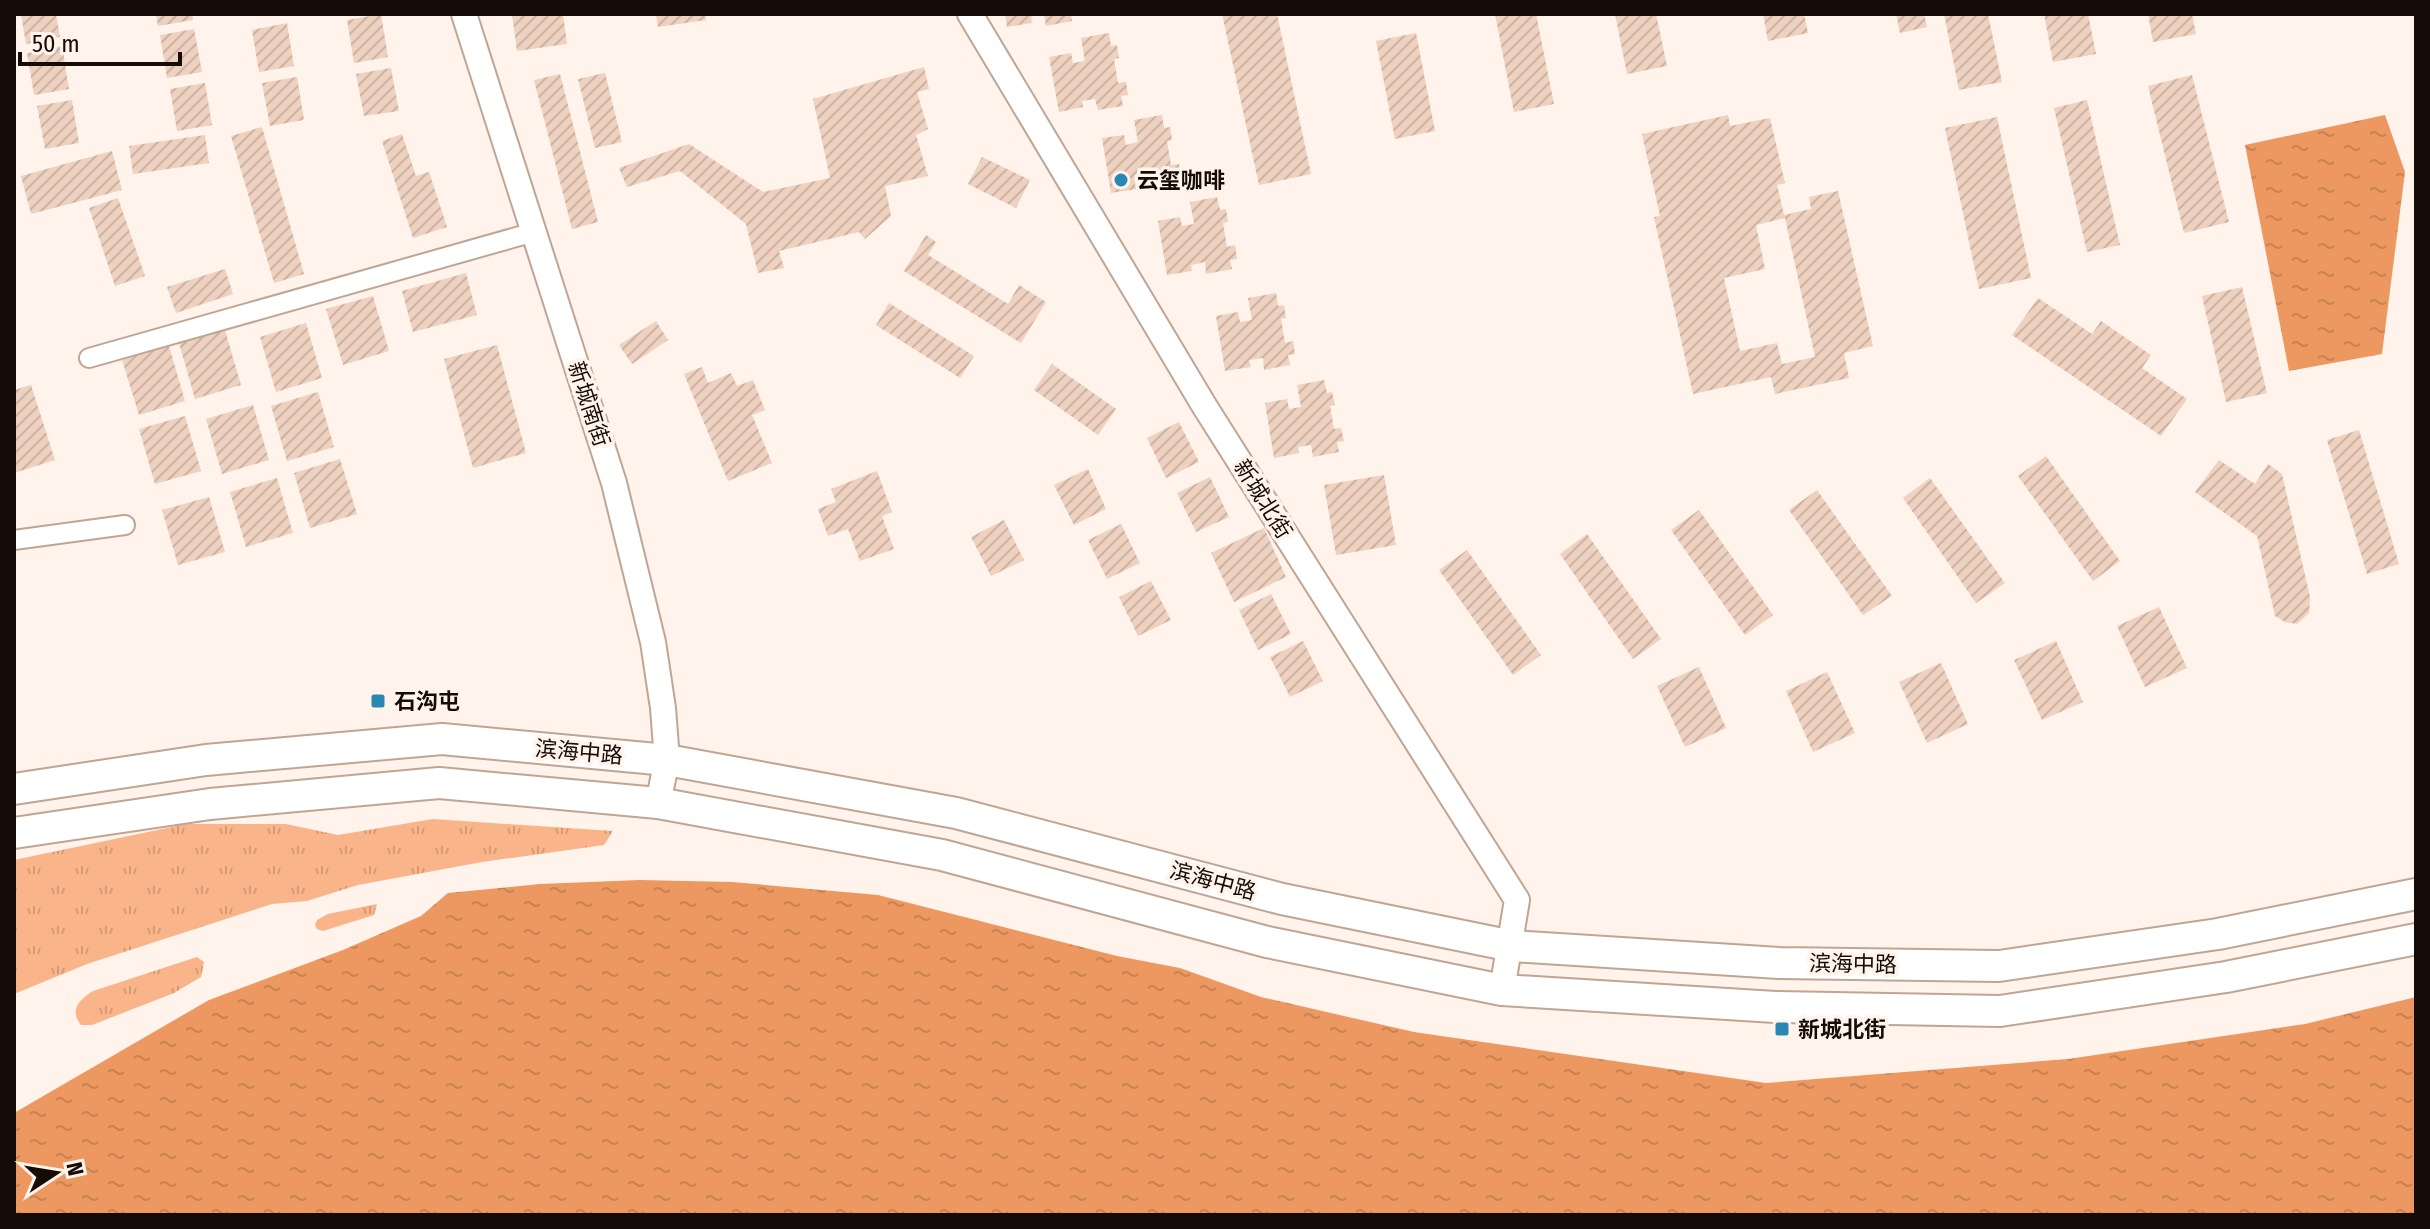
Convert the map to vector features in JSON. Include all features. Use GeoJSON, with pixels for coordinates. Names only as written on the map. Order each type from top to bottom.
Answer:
{"type":"FeatureCollection","features":[{"type":"Feature","properties":{"kind":"main road","name":"滨海中路"},"geometry":{"type":"LineString","coordinates":[[14,789],[206,760],[442,739],[667,760],[956,813],[1282,899],[1512,946],[1779,963],[1999,966],[2218,934],[2416,894]]}},
{"type":"Feature","properties":{"kind":"main road","name":"滨海中路"},"geometry":{"type":"LineString","coordinates":[[14,833],[210,804],[439,783],[658,803],[942,855],[1267,942],[1502,990],[1775,1007],[2000,1011],[2226,977],[2416,939]]}},
{"type":"Feature","properties":{"kind":"street","name":"新城南街"},"geometry":{"type":"LineString","coordinates":[[464,14],[614,483],[653,642],[663,708],[667,760],[658,803]]}},
{"type":"Feature","properties":{"kind":"street","name":"新城北街"},"geometry":{"type":"LineString","coordinates":[[970,14],[1205,407],[1517,900],[1512,946],[1502,990]]}},
{"type":"Feature","properties":{"kind":"street"},"geometry":{"type":"LineString","coordinates":[[89,358],[534,232]]}},
{"type":"Feature","properties":{"kind":"street"},"geometry":{"type":"LineString","coordinates":[[14,540],[125,525]]}},
{"type":"Feature","properties":{"kind":"green space"},"geometry":{"type":"Polygon","coordinates":[[[433,819],[613,831],[604,845],[482,862],[358,885],[307,901],[272,904],[87,964],[14,994],[14,860],[186,824],[286,824],[338,835],[433,819]]]}},
{"type":"Feature","properties":{"kind":"green space"},"geometry":{"type":"Polygon","coordinates":[[[377,904],[374,915],[323,931],[315,925],[317,920],[328,914],[377,904]]]}},
{"type":"Feature","properties":{"kind":"green space"},"geometry":{"type":"Polygon","coordinates":[[[197,957],[204,962],[201,977],[174,993],[92,1025],[81,1025],[77,1020],[77,1006],[93,991],[197,957]]]}},
{"type":"Feature","properties":{"kind":"water"},"geometry":{"type":"Polygon","coordinates":[[[2385,115],[2405,172],[2382,354],[2289,371],[2245,145],[2385,115]]]}},
{"type":"Feature","properties":{"kind":"water"},"geometry":{"type":"Polygon","coordinates":[[[640,880],[732,882],[878,895],[1117,956],[1180,968],[1261,997],[1414,1032],[1766,1083],[2068,1059],[2305,1024],[2416,997],[2416,1215],[14,1215],[14,1113],[209,1000],[343,950],[421,916],[448,893],[540,884],[640,880]]]}},
{"type":"Feature","properties":{"kind":"building"},"geometry":{"type":"Polygon","coordinates":[[[21,14],[56,14],[60,37],[26,44],[21,14]]]}},
{"type":"Feature","properties":{"kind":"building"},"geometry":{"type":"Polygon","coordinates":[[[156,14],[192,14],[193,20],[158,26],[156,14]]]}},
{"type":"Feature","properties":{"kind":"building"},"geometry":{"type":"Polygon","coordinates":[[[381,14],[388,57],[354,63],[347,20],[381,14]]]}},
{"type":"Feature","properties":{"kind":"building"},"geometry":{"type":"Polygon","coordinates":[[[512,14],[563,14],[567,44],[517,51],[512,14]]]}},
{"type":"Feature","properties":{"kind":"building"},"geometry":{"type":"Polygon","coordinates":[[[656,14],[705,14],[706,20],[658,27],[656,14]]]}},
{"type":"Feature","properties":{"kind":"building"},"geometry":{"type":"Polygon","coordinates":[[[1005,14],[1037,15],[1031,17],[1032,23],[1007,27],[1005,14]]]}},
{"type":"Feature","properties":{"kind":"building"},"geometry":{"type":"Polygon","coordinates":[[[1044,14],[1071,14],[1072,21],[1046,26],[1044,14]]]}},
{"type":"Feature","properties":{"kind":"building"},"geometry":{"type":"Polygon","coordinates":[[[1222,14],[1277,14],[1311,174],[1259,185],[1222,14]]]}},
{"type":"Feature","properties":{"kind":"building"},"geometry":{"type":"Polygon","coordinates":[[[1495,14],[1536,14],[1554,104],[1514,112],[1495,14]]]}},
{"type":"Feature","properties":{"kind":"building"},"geometry":{"type":"Polygon","coordinates":[[[1615,14],[1656,14],[1667,66],[1627,74],[1615,14]]]}},
{"type":"Feature","properties":{"kind":"building"},"geometry":{"type":"Polygon","coordinates":[[[1763,14],[1804,14],[1808,33],[1768,41],[1763,14]]]}},
{"type":"Feature","properties":{"kind":"building"},"geometry":{"type":"Polygon","coordinates":[[[1896,14],[1924,14],[1927,27],[1900,33],[1896,14]]]}},
{"type":"Feature","properties":{"kind":"building"},"geometry":{"type":"Polygon","coordinates":[[[1944,14],[1988,14],[2002,82],[1959,90],[1944,14]]]}},
{"type":"Feature","properties":{"kind":"building"},"geometry":{"type":"Polygon","coordinates":[[[2044,14],[2088,14],[2096,54],[2053,62],[2044,14]]]}},
{"type":"Feature","properties":{"kind":"building"},"geometry":{"type":"Polygon","coordinates":[[[2148,14],[2192,14],[2196,34],[2153,42],[2148,14]]]}},
{"type":"Feature","properties":{"kind":"building"},"geometry":{"type":"Polygon","coordinates":[[[287,23],[294,66],[259,72],[252,30],[287,23]]]}},
{"type":"Feature","properties":{"kind":"building"},"geometry":{"type":"Polygon","coordinates":[[[194,29],[202,72],[167,78],[160,35],[194,29]]]}},
{"type":"Feature","properties":{"kind":"building"},"geometry":{"type":"Polygon","coordinates":[[[1109,33],[1111,46],[1117,45],[1119,58],[1114,59],[1118,83],[1126,82],[1128,95],[1121,96],[1123,106],[1098,110],[1095,99],[1082,101],[1083,107],[1059,112],[1049,57],[1071,53],[1073,63],[1085,61],[1081,38],[1109,33]]]}},
{"type":"Feature","properties":{"kind":"building"},"geometry":{"type":"Polygon","coordinates":[[[1416,33],[1435,131],[1395,139],[1376,41],[1416,33]]]}},
{"type":"Feature","properties":{"kind":"building"},"geometry":{"type":"Polygon","coordinates":[[[62,46],[69,89],[34,95],[27,53],[62,46]]]}},
{"type":"Feature","properties":{"kind":"building"},"geometry":{"type":"Polygon","coordinates":[[[924,67],[929,89],[917,92],[928,129],[916,135],[928,176],[885,186],[891,216],[865,239],[859,232],[779,251],[784,268],[758,273],[746,224],[680,171],[627,187],[619,168],[689,144],[763,192],[830,178],[813,99],[924,67]]]}},
{"type":"Feature","properties":{"kind":"building"},"geometry":{"type":"Polygon","coordinates":[[[391,68],[399,111],[364,116],[356,74],[391,68]]]}},
{"type":"Feature","properties":{"kind":"building"},"geometry":{"type":"Polygon","coordinates":[[[605,73],[622,142],[595,148],[578,79],[605,73]]]}},
{"type":"Feature","properties":{"kind":"building"},"geometry":{"type":"Polygon","coordinates":[[[560,74],[598,222],[572,229],[534,80],[560,74]]]}},
{"type":"Feature","properties":{"kind":"building"},"geometry":{"type":"Polygon","coordinates":[[[2192,75],[2229,222],[2184,233],[2148,86],[2192,75]]]}},
{"type":"Feature","properties":{"kind":"building"},"geometry":{"type":"Polygon","coordinates":[[[297,77],[304,120],[270,126],[262,83],[297,77]]]}},
{"type":"Feature","properties":{"kind":"building"},"geometry":{"type":"Polygon","coordinates":[[[205,83],[212,125],[177,131],[170,89],[205,83]]]}},
{"type":"Feature","properties":{"kind":"building"},"geometry":{"type":"Polygon","coordinates":[[[72,100],[79,143],[45,149],[37,106],[72,100]]]}},
{"type":"Feature","properties":{"kind":"building"},"geometry":{"type":"Polygon","coordinates":[[[2087,100],[2120,245],[2087,252],[2054,108],[2087,100]]]}},
{"type":"Feature","properties":{"kind":"building"},"geometry":{"type":"Polygon","coordinates":[[[1162,115],[1164,128],[1170,127],[1172,140],[1167,141],[1171,165],[1179,164],[1181,177],[1174,178],[1176,188],[1150,192],[1148,180],[1135,183],[1136,189],[1111,193],[1102,138],[1124,135],[1126,145],[1138,142],[1134,120],[1162,115]]]}},
{"type":"Feature","properties":{"kind":"building"},"geometry":{"type":"Polygon","coordinates":[[[1728,115],[1730,126],[1770,118],[1785,183],[1777,185],[1784,215],[1811,209],[1809,197],[1838,191],[1873,346],[1844,353],[1849,378],[1775,394],[1771,377],[1693,394],[1654,217],[1660,216],[1642,134],[1728,115]],[[1785,218],[1756,225],[1765,269],[1724,278],[1740,351],[1777,343],[1782,364],[1815,357],[1785,218]]]}},
{"type":"Feature","properties":{"kind":"building"},"geometry":{"type":"Polygon","coordinates":[[[1997,117],[2031,278],[1979,289],[1945,128],[1997,117]]]}},
{"type":"Feature","properties":{"kind":"building"},"geometry":{"type":"Polygon","coordinates":[[[262,127],[304,274],[274,283],[231,136],[262,127]]]}},
{"type":"Feature","properties":{"kind":"building"},"geometry":{"type":"Polygon","coordinates":[[[402,134],[416,176],[429,172],[447,227],[413,238],[382,141],[402,134]]]}},
{"type":"Feature","properties":{"kind":"building"},"geometry":{"type":"Polygon","coordinates":[[[205,135],[209,163],[133,174],[129,146],[205,135]]]}},
{"type":"Feature","properties":{"kind":"building"},"geometry":{"type":"Polygon","coordinates":[[[112,151],[122,190],[31,214],[21,176],[112,151]]]}},
{"type":"Feature","properties":{"kind":"building"},"geometry":{"type":"Polygon","coordinates":[[[982,157],[1030,180],[1016,208],[968,184],[982,157]]]}},
{"type":"Feature","properties":{"kind":"building"},"geometry":{"type":"Polygon","coordinates":[[[1217,197],[1220,210],[1226,209],[1228,222],[1223,223],[1227,247],[1235,245],[1237,259],[1230,260],[1232,269],[1206,274],[1205,262],[1191,265],[1192,271],[1167,275],[1158,221],[1180,217],[1182,226],[1194,224],[1190,202],[1217,197]]]}},
{"type":"Feature","properties":{"kind":"building"},"geometry":{"type":"Polygon","coordinates":[[[118,198],[145,276],[115,286],[89,208],[118,198]]]}},
{"type":"Feature","properties":{"kind":"building"},"geometry":{"type":"Polygon","coordinates":[[[926,235],[936,242],[928,255],[1008,304],[1019,285],[1046,302],[1021,343],[904,271],[926,235]]]}},
{"type":"Feature","properties":{"kind":"building"},"geometry":{"type":"Polygon","coordinates":[[[225,269],[233,294],[176,313],[167,287],[225,269]]]}},
{"type":"Feature","properties":{"kind":"building"},"geometry":{"type":"Polygon","coordinates":[[[466,273],[477,315],[413,332],[402,291],[466,273]]]}},
{"type":"Feature","properties":{"kind":"building"},"geometry":{"type":"Polygon","coordinates":[[[2242,287],[2267,393],[2226,402],[2202,296],[2242,287]]]}},
{"type":"Feature","properties":{"kind":"building"},"geometry":{"type":"Polygon","coordinates":[[[1276,293],[1278,306],[1284,305],[1286,318],[1281,319],[1285,343],[1293,341],[1295,354],[1288,355],[1290,365],[1264,370],[1263,358],[1249,360],[1251,367],[1225,371],[1216,316],[1238,312],[1240,322],[1252,320],[1248,298],[1276,293]]]}},
{"type":"Feature","properties":{"kind":"building"},"geometry":{"type":"Polygon","coordinates":[[[373,296],[389,351],[343,365],[326,309],[373,296]]]}},
{"type":"Feature","properties":{"kind":"building"},"geometry":{"type":"Polygon","coordinates":[[[2038,298],[2092,334],[2101,321],[2151,355],[2142,368],[2187,399],[2161,436],[2012,335],[2038,298]]]}},
{"type":"Feature","properties":{"kind":"building"},"geometry":{"type":"Polygon","coordinates":[[[889,303],[974,356],[960,378],[876,325],[889,303]]]}},
{"type":"Feature","properties":{"kind":"building"},"geometry":{"type":"Polygon","coordinates":[[[656,321],[668,340],[632,364],[619,345],[656,321]]]}},
{"type":"Feature","properties":{"kind":"building"},"geometry":{"type":"Polygon","coordinates":[[[306,323],[322,378],[276,392],[260,337],[306,323]]]}},
{"type":"Feature","properties":{"kind":"building"},"geometry":{"type":"Polygon","coordinates":[[[225,330],[241,385],[195,399],[179,343],[225,330]]]}},
{"type":"Feature","properties":{"kind":"building"},"geometry":{"type":"Polygon","coordinates":[[[497,345],[526,453],[473,468],[444,359],[497,345]]]}},
{"type":"Feature","properties":{"kind":"building"},"geometry":{"type":"Polygon","coordinates":[[[169,346],[185,401],[139,415],[122,360],[169,346]]]}},
{"type":"Feature","properties":{"kind":"building"},"geometry":{"type":"Polygon","coordinates":[[[1052,364],[1116,409],[1098,435],[1034,390],[1052,364]]]}},
{"type":"Feature","properties":{"kind":"building"},"geometry":{"type":"Polygon","coordinates":[[[702,367],[708,383],[731,373],[737,386],[753,380],[765,410],[752,415],[772,463],[728,481],[684,374],[702,367]]]}},
{"type":"Feature","properties":{"kind":"building"},"geometry":{"type":"Polygon","coordinates":[[[1324,380],[1327,393],[1332,392],[1335,405],[1330,406],[1334,429],[1341,428],[1344,441],[1337,442],[1339,452],[1313,457],[1311,445],[1298,447],[1299,453],[1274,458],[1265,403],[1287,399],[1289,409],[1301,407],[1297,385],[1324,380]]]}},
{"type":"Feature","properties":{"kind":"building"},"geometry":{"type":"Polygon","coordinates":[[[31,385],[55,460],[14,473],[14,390],[31,385]]]}},
{"type":"Feature","properties":{"kind":"building"},"geometry":{"type":"Polygon","coordinates":[[[318,392],[334,447],[287,461],[271,406],[318,392]]]}},
{"type":"Feature","properties":{"kind":"building"},"geometry":{"type":"Polygon","coordinates":[[[253,405],[269,460],[222,474],[206,419],[253,405]]]}},
{"type":"Feature","properties":{"kind":"building"},"geometry":{"type":"Polygon","coordinates":[[[185,416],[201,471],[155,484],[139,429],[185,416]]]}},
{"type":"Feature","properties":{"kind":"building"},"geometry":{"type":"Polygon","coordinates":[[[1179,422],[1199,462],[1166,478],[1147,438],[1179,422]]]}},
{"type":"Feature","properties":{"kind":"building"},"geometry":{"type":"Polygon","coordinates":[[[2359,430],[2399,564],[2367,574],[2327,440],[2359,430]]]}},
{"type":"Feature","properties":{"kind":"building"},"geometry":{"type":"Polygon","coordinates":[[[2046,456],[2120,561],[2093,581],[2018,476],[2046,456]]]}},
{"type":"Feature","properties":{"kind":"building"},"geometry":{"type":"Polygon","coordinates":[[[340,459],[357,514],[310,528],[294,473],[340,459]]]}},
{"type":"Feature","properties":{"kind":"building"},"geometry":{"type":"Polygon","coordinates":[[[2219,460],[2255,484],[2268,464],[2282,474],[2310,597],[2309,613],[2297,624],[2275,616],[2257,536],[2195,492],[2219,460]]]}},
{"type":"Feature","properties":{"kind":"building"},"geometry":{"type":"Polygon","coordinates":[[[1088,469],[1106,509],[1074,525],[1054,485],[1088,469]]]}},
{"type":"Feature","properties":{"kind":"building"},"geometry":{"type":"Polygon","coordinates":[[[877,471],[892,512],[882,516],[894,549],[860,561],[848,529],[828,536],[818,509],[836,502],[831,489],[877,471]]]}},
{"type":"Feature","properties":{"kind":"building"},"geometry":{"type":"Polygon","coordinates":[[[1384,475],[1396,545],[1336,555],[1324,485],[1384,475]]]}},
{"type":"Feature","properties":{"kind":"building"},"geometry":{"type":"Polygon","coordinates":[[[1210,477],[1229,517],[1196,532],[1177,493],[1210,477]]]}},
{"type":"Feature","properties":{"kind":"building"},"geometry":{"type":"Polygon","coordinates":[[[277,478],[293,533],[246,547],[230,492],[277,478]]]}},
{"type":"Feature","properties":{"kind":"building"},"geometry":{"type":"Polygon","coordinates":[[[1930,478],[2005,583],[1976,603],[1903,498],[1930,478]]]}},
{"type":"Feature","properties":{"kind":"building"},"geometry":{"type":"Polygon","coordinates":[[[1817,490],[1892,596],[1863,615],[1789,510],[1817,490]]]}},
{"type":"Feature","properties":{"kind":"building"},"geometry":{"type":"Polygon","coordinates":[[[209,497],[225,552],[178,565],[162,510],[209,497]]]}},
{"type":"Feature","properties":{"kind":"building"},"geometry":{"type":"Polygon","coordinates":[[[1699,510],[1773,615],[1745,635],[1671,530],[1699,510]]]}},
{"type":"Feature","properties":{"kind":"building"},"geometry":{"type":"Polygon","coordinates":[[[1004,520],[1024,560],[991,576],[971,537],[1004,520]]]}},
{"type":"Feature","properties":{"kind":"building"},"geometry":{"type":"Polygon","coordinates":[[[1121,524],[1140,563],[1107,579],[1088,540],[1121,524]]]}},
{"type":"Feature","properties":{"kind":"building"},"geometry":{"type":"Polygon","coordinates":[[[1264,528],[1286,577],[1234,602],[1211,553],[1264,528]]]}},
{"type":"Feature","properties":{"kind":"building"},"geometry":{"type":"Polygon","coordinates":[[[1587,534],[1661,639],[1633,659],[1560,554],[1587,534]]]}},
{"type":"Feature","properties":{"kind":"building"},"geometry":{"type":"Polygon","coordinates":[[[1467,550],[1541,655],[1513,675],[1439,570],[1467,550]]]}},
{"type":"Feature","properties":{"kind":"building"},"geometry":{"type":"Polygon","coordinates":[[[1151,581],[1171,620],[1138,636],[1119,597],[1151,581]]]}},
{"type":"Feature","properties":{"kind":"building"},"geometry":{"type":"Polygon","coordinates":[[[1271,594],[1291,634],[1258,650],[1239,610],[1271,594]]]}},
{"type":"Feature","properties":{"kind":"building"},"geometry":{"type":"Polygon","coordinates":[[[2159,607],[2187,668],[2145,687],[2117,626],[2159,607]]]}},
{"type":"Feature","properties":{"kind":"building"},"geometry":{"type":"Polygon","coordinates":[[[1303,641],[1323,681],[1290,697],[1270,657],[1303,641]]]}},
{"type":"Feature","properties":{"kind":"building"},"geometry":{"type":"Polygon","coordinates":[[[2056,641],[2083,702],[2042,720],[2014,660],[2056,641]]]}},
{"type":"Feature","properties":{"kind":"building"},"geometry":{"type":"Polygon","coordinates":[[[1941,663],[1968,724],[1927,743],[1899,682],[1941,663]]]}},
{"type":"Feature","properties":{"kind":"building"},"geometry":{"type":"Polygon","coordinates":[[[1699,667],[1726,728],[1685,747],[1657,686],[1699,667]]]}},
{"type":"Feature","properties":{"kind":"building"},"geometry":{"type":"Polygon","coordinates":[[[1827,672],[1855,733],[1813,752],[1786,691],[1827,672]]]}},
{"type":"Feature","properties":{"kind":"place","name":"云玺咖啡"},"geometry":{"type":"Point","coordinates":[1121,180]}},
{"type":"Feature","properties":{"kind":"place","name":"石沟屯"},"geometry":{"type":"Point","coordinates":[378,701]}},
{"type":"Feature","properties":{"kind":"place","name":"新城北街"},"geometry":{"type":"Point","coordinates":[1782,1029]}}]}
